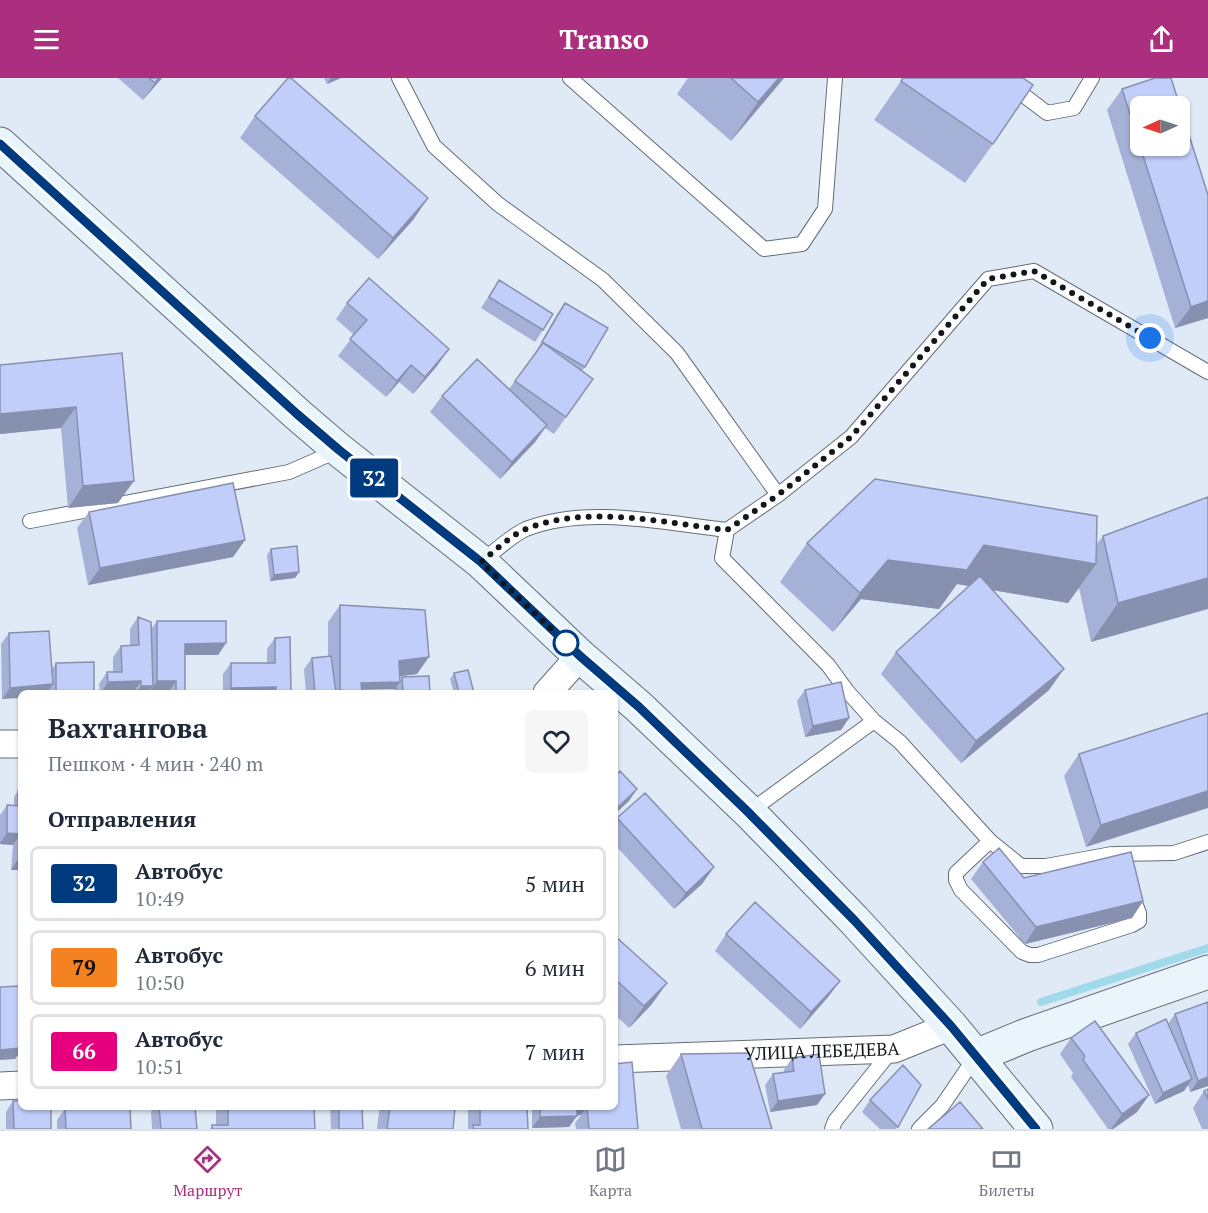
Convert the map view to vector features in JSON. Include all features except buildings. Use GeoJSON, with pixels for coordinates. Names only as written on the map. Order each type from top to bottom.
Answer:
{"type":"FeatureCollection","features":[{"type":"Feature","properties":{"kind":"main road"},"geometry":{"type":"LineString","coordinates":[[0,144],[339,450],[481,562],[580,656],[639,707],[748,812],[854,920],[951,1026],[1036,1129]]}},
{"type":"Feature","properties":{"kind":"main road"},"geometry":{"type":"LineString","coordinates":[[976,1056],[1027,1035],[1208,972]]}},
{"type":"Feature","properties":{"kind":"street"},"geometry":{"type":"LineString","coordinates":[[550,690],[580,656]]}},
{"type":"Feature","properties":{"kind":"street"},"geometry":{"type":"LineString","coordinates":[[0,744],[18,744]]}},
{"type":"Feature","properties":{"kind":"street","name":"УЛИЦА ЛЕБЕДЕВА"},"geometry":{"type":"LineString","coordinates":[[618,1059],[894,1049],[951,1026]]}},
{"type":"Feature","properties":{"kind":"street"},"geometry":{"type":"LineString","coordinates":[[0,1086],[18,1085]]}},
{"type":"Feature","properties":{"kind":"lane"},"geometry":{"type":"LineString","coordinates":[[399,78],[434,146],[498,204],[603,279],[677,353],[778,495]]}},
{"type":"Feature","properties":{"kind":"lane"},"geometry":{"type":"LineString","coordinates":[[570,78],[764,249],[802,244],[825,209],[835,78]]}},
{"type":"Feature","properties":{"kind":"lane"},"geometry":{"type":"LineString","coordinates":[[1001,78],[1047,113],[1074,108],[1092,78]]}},
{"type":"Feature","properties":{"kind":"lane"},"geometry":{"type":"LineString","coordinates":[[481,562],[524,530],[557,521],[604,516],[727,530],[778,495],[851,437],[988,279],[1034,271],[1208,372]]}},
{"type":"Feature","properties":{"kind":"lane"},"geometry":{"type":"LineString","coordinates":[[30,521],[289,472],[339,450]]}},
{"type":"Feature","properties":{"kind":"lane"},"geometry":{"type":"LineString","coordinates":[[727,530],[722,558],[828,665],[874,722],[900,742],[990,841],[1022,866],[1047,866],[1112,854],[1174,852],[1208,842]]}},
{"type":"Feature","properties":{"kind":"lane"},"geometry":{"type":"LineString","coordinates":[[748,812],[874,722]]}},
{"type":"Feature","properties":{"kind":"lane"},"geometry":{"type":"LineString","coordinates":[[990,841],[956,873],[956,880],[961,890],[1022,952],[1030,956],[1139,921],[1139,913],[1117,859],[1112,854]]}},
{"type":"Feature","properties":{"kind":"lane"},"geometry":{"type":"LineString","coordinates":[[832,1129],[835,1121],[894,1049]]}},
{"type":"Feature","properties":{"kind":"lane"},"geometry":{"type":"LineString","coordinates":[[919,1129],[942,1106],[976,1056]]}},
{"type":"Feature","properties":{"kind":"waterway"},"geometry":{"type":"LineString","coordinates":[[1041,1002],[1208,948]]}},
{"type":"Feature","properties":{"kind":"bus line","name":"32"},"geometry":{"type":"LineString","coordinates":[[0,144],[297,414],[481,562],[580,656],[639,707],[748,812],[854,920],[951,1026],[1036,1129]]}},
{"type":"Feature","properties":{"kind":"route"},"geometry":{"type":"LineString","coordinates":[[566,643],[481,562],[524,530],[557,521],[604,516],[727,530],[778,495],[851,437],[988,279],[1034,271],[1150,338]]}}]}
